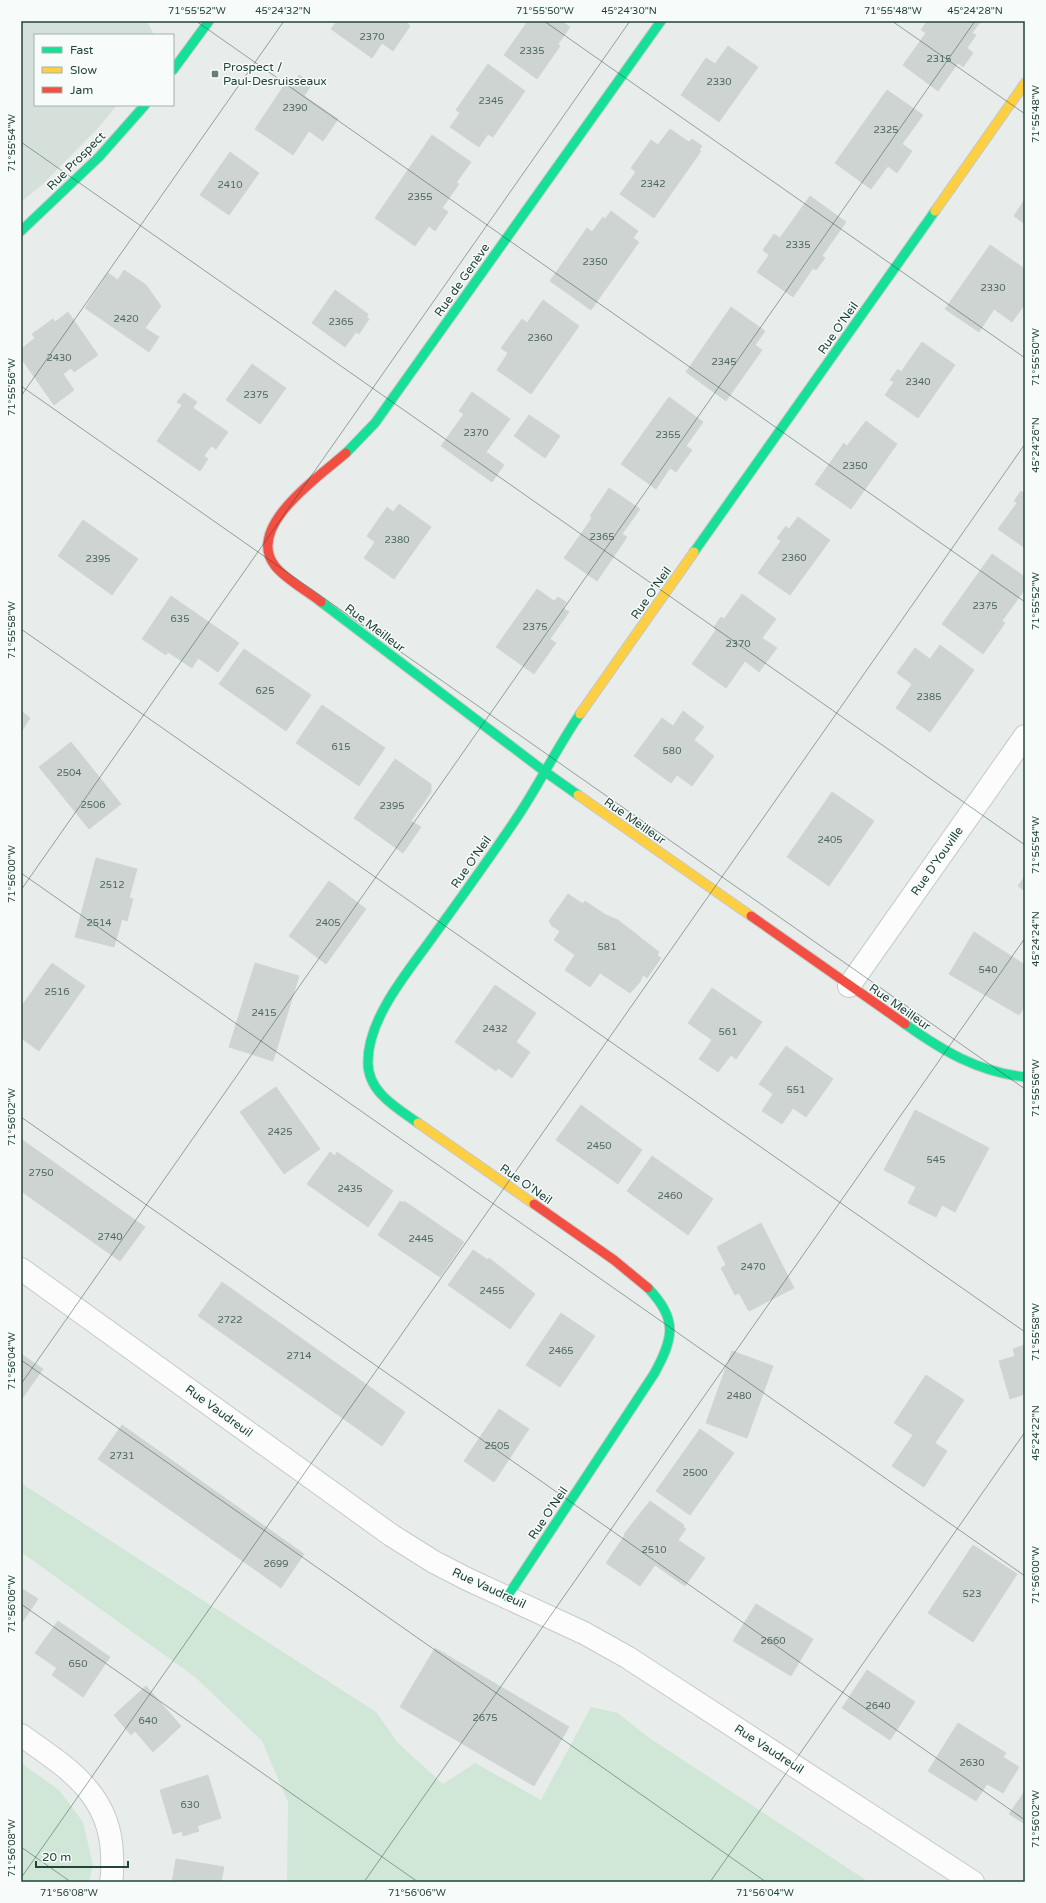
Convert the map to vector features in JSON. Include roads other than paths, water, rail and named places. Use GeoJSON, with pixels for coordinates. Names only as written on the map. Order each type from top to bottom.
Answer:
{"type":"FeatureCollection","features":[{"type":"Feature","properties":{"kind":"street","name":"Rue de Genève"},"geometry":{"type":"LineString","coordinates":[[268,538],[276,519],[288,504],[357,443],[375,423],[661,21]]}},
{"type":"Feature","properties":{"kind":"street"},"geometry":{"type":"LineString","coordinates":[[174,69],[208,22]]}},
{"type":"Feature","properties":{"kind":"street","name":"Rue O'Neil"},"geometry":{"type":"LineString","coordinates":[[507,1597],[654,1374],[667,1351],[671,1330],[667,1310],[655,1294],[615,1261],[392,1104],[377,1088],[368,1071],[369,1045],[379,1017],[394,992],[514,821],[572,726],[1025,83]]}},
{"type":"Feature","properties":{"kind":"street","name":"Rue Prospect"},"geometry":{"type":"LineString","coordinates":[[21,231],[99,157],[144,106]]}},
{"type":"Feature","properties":{"kind":"street","name":"Rue Meilleur"},"geometry":{"type":"LineString","coordinates":[[268,538],[267,552],[275,566],[544,771],[939,1048],[972,1065],[1012,1076],[1025,1077]]}},
{"type":"Feature","properties":{"kind":"street","name":"Rue D'Youville"},"geometry":{"type":"LineString","coordinates":[[849,986],[1025,736]]}},
{"type":"Feature","properties":{"kind":"street","name":"Rue Vaudreuil"},"geometry":{"type":"LineString","coordinates":[[21,1269],[391,1535],[434,1562],[467,1579],[584,1633],[639,1664],[973,1882]]}},
{"type":"Feature","properties":{"kind":"street"},"geometry":{"type":"LineString","coordinates":[[21,1735],[61,1763],[81,1781],[102,1808],[112,1838],[113,1873],[111,1882]]}},
{"type":"Feature","properties":{"kind":"place","name":"Prospect / Paul-Desruisseaux"},"geometry":{"type":"Point","coordinates":[215,74]}}]}
